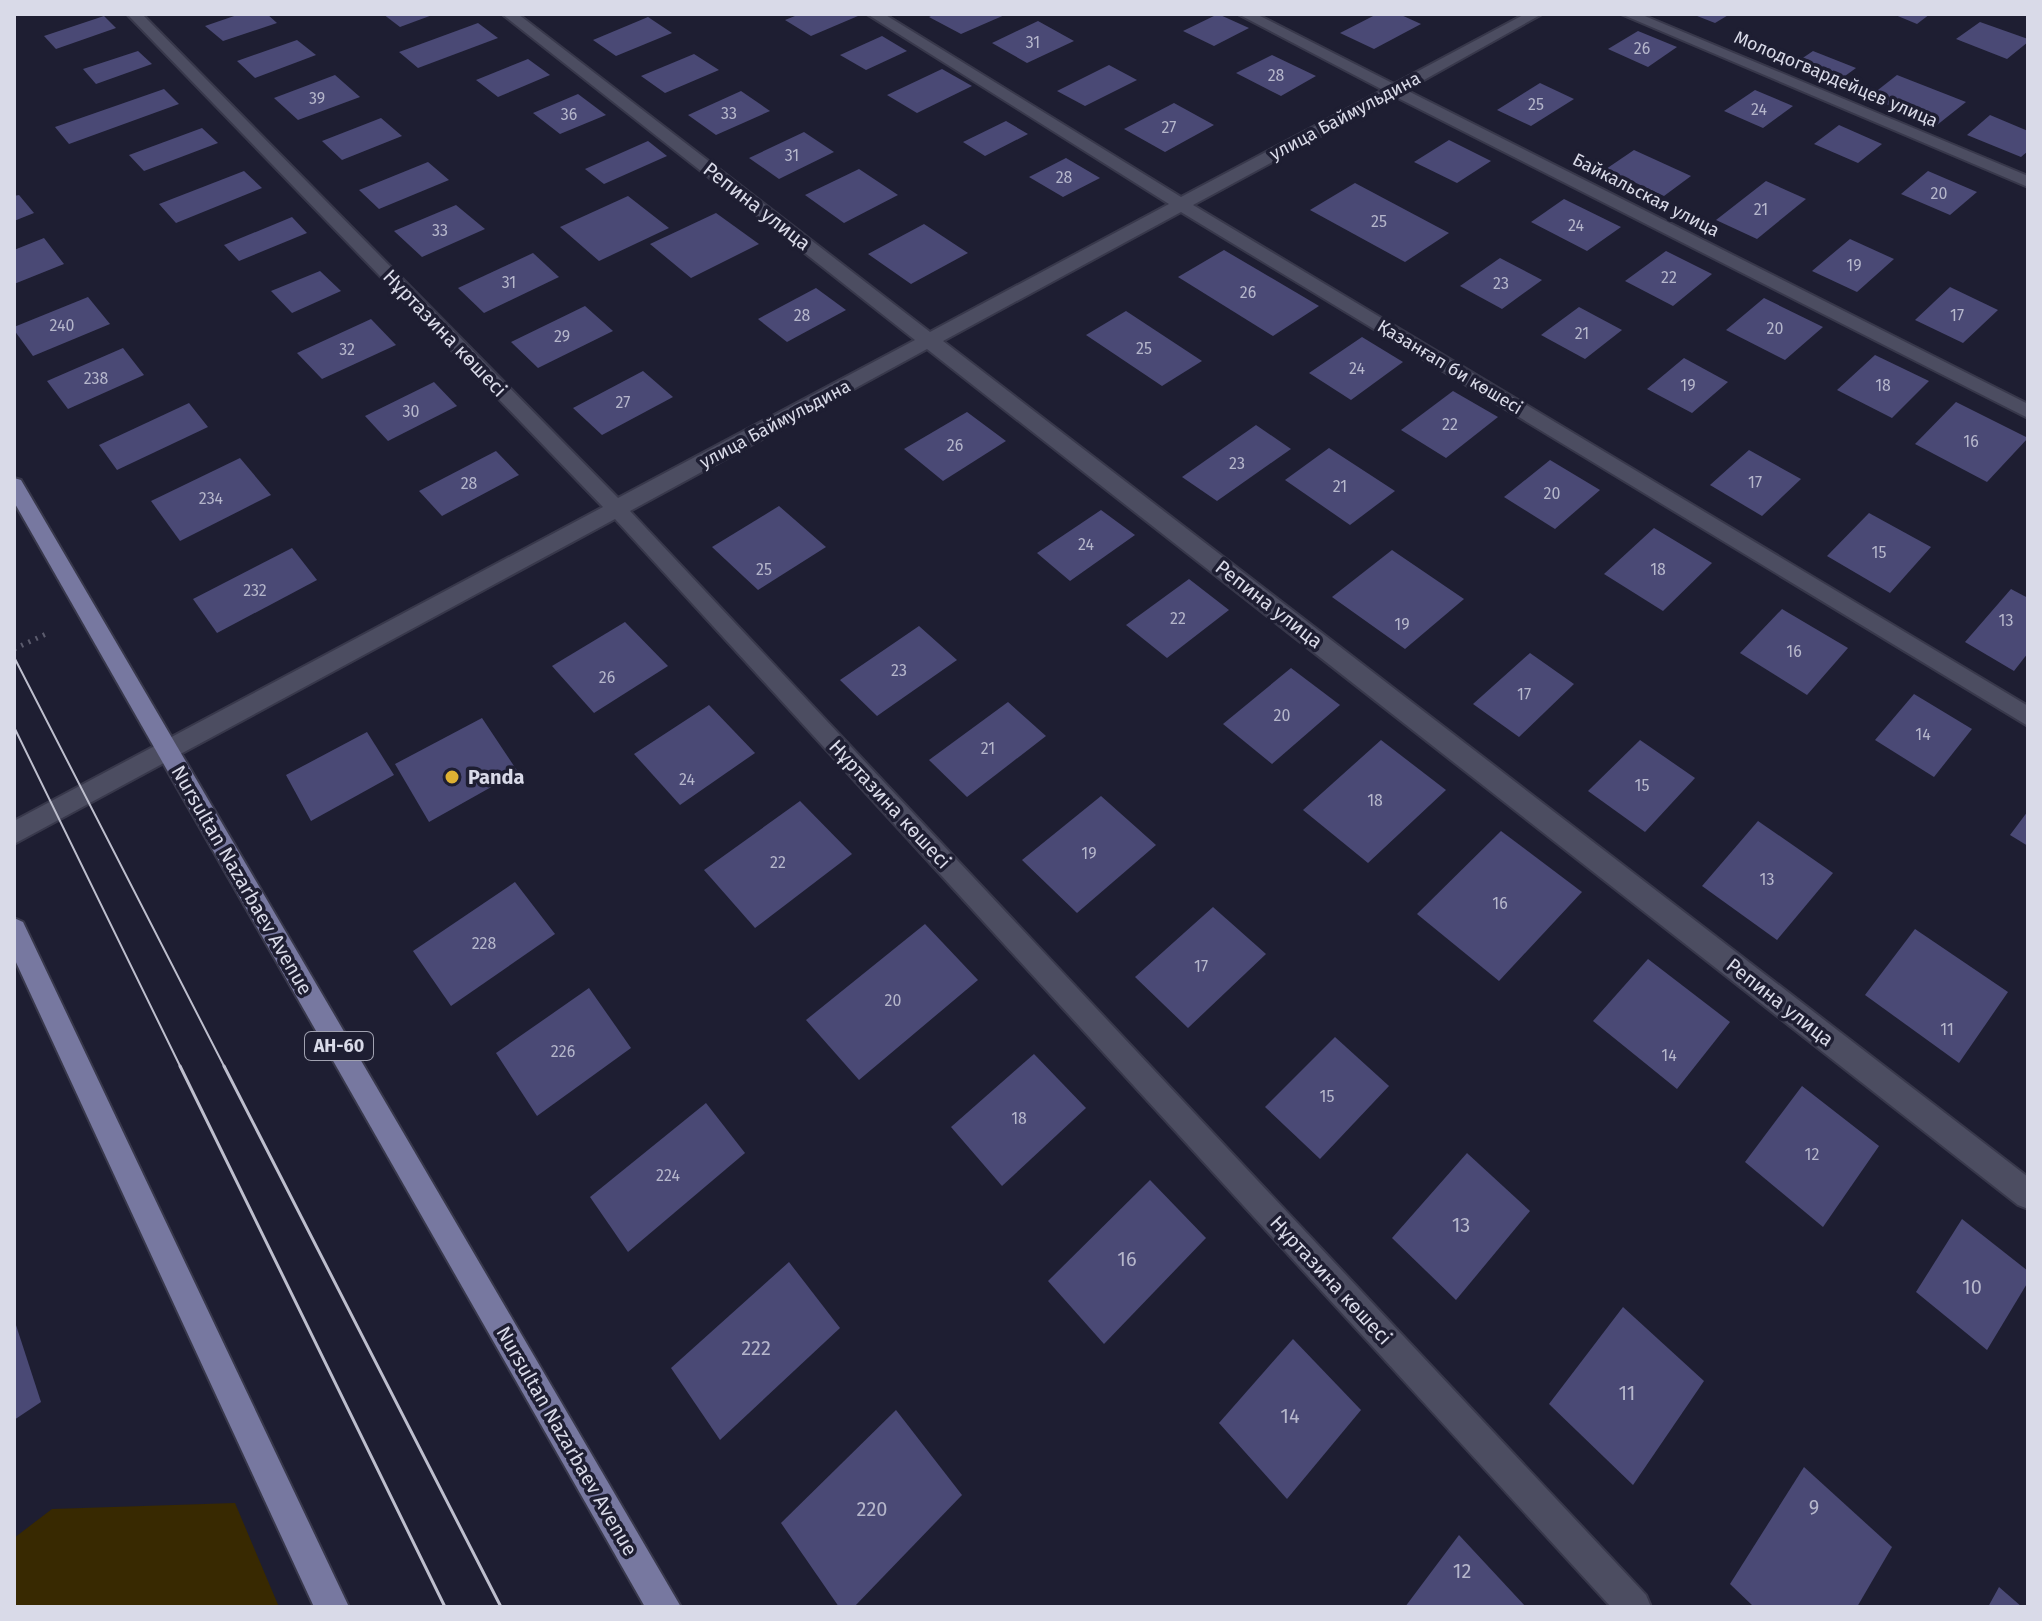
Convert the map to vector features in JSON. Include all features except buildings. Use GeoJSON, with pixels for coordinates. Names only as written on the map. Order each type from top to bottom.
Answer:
{"type":"FeatureCollection","features":[{"type":"Feature","properties":{"kind":"main road","name":"Nursultan Nazarbaev Avenue"},"geometry":{"type":"LineString","coordinates":[[14,485],[664,1607]]}},
{"type":"Feature","properties":{"kind":"main road"},"geometry":{"type":"LineString","coordinates":[[14,930],[332,1607]]}},
{"type":"Feature","properties":{"kind":"street","name":"Нұртазина көшесі"},"geometry":{"type":"LineString","coordinates":[[134,14],[617,509],[1634,1607]]}},
{"type":"Feature","properties":{"kind":"street","name":"Репина улица"},"geometry":{"type":"LineString","coordinates":[[509,14],[2028,1195]]}},
{"type":"Feature","properties":{"kind":"street","name":"Қазанғап би көшесі"},"geometry":{"type":"LineString","coordinates":[[874,14],[1182,205],[2028,717]]}},
{"type":"Feature","properties":{"kind":"street","name":"Байкальская улица"},"geometry":{"type":"LineString","coordinates":[[1245,14],[2028,412]]}},
{"type":"Feature","properties":{"kind":"street","name":"улица Баймульдина"},"geometry":{"type":"LineString","coordinates":[[14,833],[1535,14]]}},
{"type":"Feature","properties":{"kind":"street","name":"Молодогвардейцев улица"},"geometry":{"type":"LineString","coordinates":[[1628,14],[2028,182]]}},
{"type":"Feature","properties":{"kind":"path"},"geometry":{"type":"LineString","coordinates":[[14,649],[46,634]]}},
{"type":"Feature","properties":{"kind":"shaded area"},"geometry":{"type":"Polygon","coordinates":[[[235,1503],[279,1607],[14,1607],[14,1538],[52,1509],[235,1503]]]}},
{"type":"Feature","properties":{"kind":"tram line"},"geometry":{"type":"LineString","coordinates":[[14,657],[225,1068]]}},
{"type":"Feature","properties":{"kind":"tram line"},"geometry":{"type":"LineString","coordinates":[[14,727],[181,1068]]}},
{"type":"Feature","properties":{"kind":"tram line"},"geometry":{"type":"LineString","coordinates":[[180,1066],[445,1607]]}},
{"type":"Feature","properties":{"kind":"tram line"},"geometry":{"type":"LineString","coordinates":[[224,1066],[501,1607]]}},
{"type":"Feature","properties":{"kind":"place","name":"Panda"},"geometry":{"type":"Point","coordinates":[452,777]}}]}
